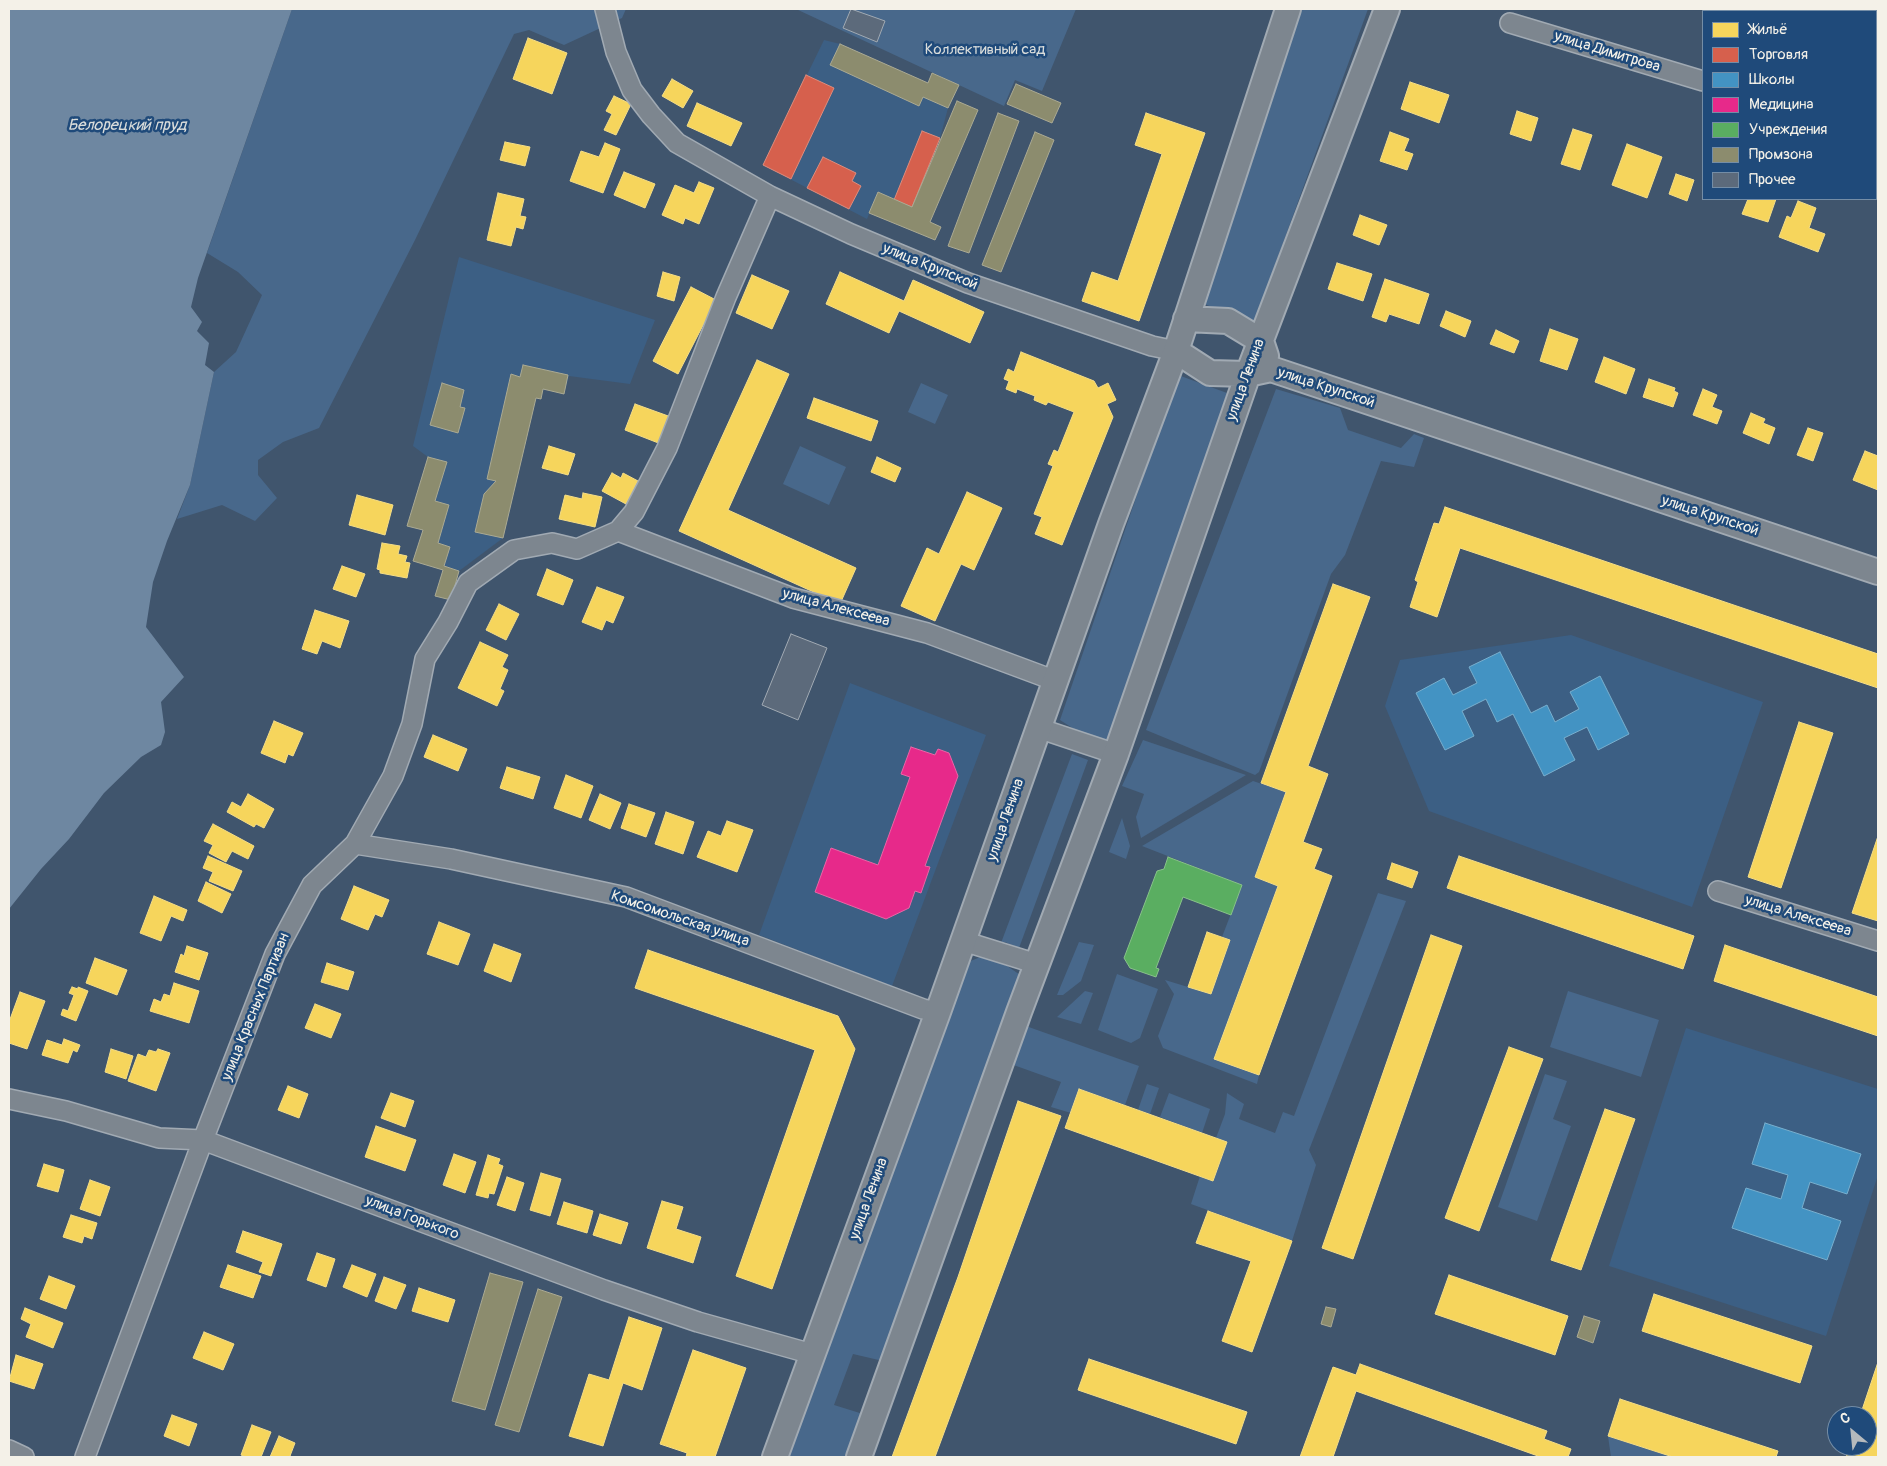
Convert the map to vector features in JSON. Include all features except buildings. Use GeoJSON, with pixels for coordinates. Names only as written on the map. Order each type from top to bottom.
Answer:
{"type":"FeatureCollection","features":[{"type":"Feature","properties":{"kind":"main road","name":"улица Ленина"},"geometry":{"type":"LineString","coordinates":[[774,1457],[964,941],[1111,524],[1176,351],[1288,9]]}},
{"type":"Feature","properties":{"kind":"main road","name":"улица Ленина"},"geometry":{"type":"LineString","coordinates":[[859,1457],[1036,964],[1116,754],[1248,374],[1386,9]]}},
{"type":"Feature","properties":{"kind":"main road"},"geometry":{"type":"LineString","coordinates":[[1186,319],[1228,322],[1261,341],[1270,370]]}},
{"type":"Feature","properties":{"kind":"main road","name":"улица Крупской"},"geometry":{"type":"LineString","coordinates":[[1176,351],[1210,373],[1248,374],[1270,370],[1878,572]]}},
{"type":"Feature","properties":{"kind":"street","name":"улица Крупской"},"geometry":{"type":"LineString","coordinates":[[606,9],[616,52],[632,90],[651,115],[677,143],[770,196],[851,234],[968,283],[1152,346],[1176,351]]}},
{"type":"Feature","properties":{"kind":"street","name":"улица Димитрова"},"geometry":{"type":"LineString","coordinates":[[1510,23],[1702,81]]}},
{"type":"Feature","properties":{"kind":"street"},"geometry":{"type":"LineString","coordinates":[[618,531],[634,512],[663,455],[726,297],[770,196]]}},
{"type":"Feature","properties":{"kind":"street","name":"улица Красных Партизан"},"geometry":{"type":"LineString","coordinates":[[85,1457],[203,1140],[275,954],[312,885],[355,844],[393,776],[412,724],[425,659],[448,622],[468,582],[514,550],[552,543],[577,549],[618,531]]}},
{"type":"Feature","properties":{"kind":"street","name":"улица Алексеева"},"geometry":{"type":"LineString","coordinates":[[618,531],[793,598],[927,633],[1056,681]]}},
{"type":"Feature","properties":{"kind":"street"},"geometry":{"type":"LineString","coordinates":[[1038,728],[1116,754]]}},
{"type":"Feature","properties":{"kind":"street","name":"Комсомольская улица"},"geometry":{"type":"LineString","coordinates":[[355,844],[451,859],[626,897],[923,1009],[938,1012]]}},
{"type":"Feature","properties":{"kind":"street","name":"улица Алексеева"},"geometry":{"type":"LineString","coordinates":[[1718,891],[1878,941]]}},
{"type":"Feature","properties":{"kind":"street"},"geometry":{"type":"LineString","coordinates":[[964,941],[1036,964]]}},
{"type":"Feature","properties":{"kind":"street","name":"улица Горького"},"geometry":{"type":"LineString","coordinates":[[9,1099],[66,1111],[159,1138],[203,1140],[604,1290],[698,1322],[812,1354]]}},
{"type":"Feature","properties":{"kind":"street"},"geometry":{"type":"LineString","coordinates":[[9,1450],[24,1457]]}},
{"type":"Feature","properties":{"kind":"shaded area"},"geometry":{"type":"Polygon","coordinates":[[[824,40],[840,44],[928,83],[959,85],[948,108],[940,138],[912,207],[878,192],[867,219],[763,165],[824,40]]]}},
{"type":"Feature","properties":{"kind":"shaded area"},"geometry":{"type":"Polygon","coordinates":[[[459,257],[655,320],[630,384],[569,376],[564,394],[543,389],[541,399],[536,398],[503,538],[459,571],[451,600],[435,596],[443,570],[413,561],[423,530],[407,526],[428,457],[413,446],[459,257]]]}},
{"type":"Feature","properties":{"kind":"shaded area"},"geometry":{"type":"Polygon","coordinates":[[[1571,635],[1763,702],[1692,907],[1429,811],[1385,706],[1400,660],[1571,635]]]}},
{"type":"Feature","properties":{"kind":"shaded area"},"geometry":{"type":"Polygon","coordinates":[[[850,683],[986,735],[892,986],[759,935],[850,683]]]}},
{"type":"Feature","properties":{"kind":"shaded area"},"geometry":{"type":"Polygon","coordinates":[[[1686,1028],[1878,1089],[1878,1175],[1826,1336],[1609,1266],[1686,1028]]]}},
{"type":"Feature","properties":{"kind":"green space"},"geometry":{"type":"Polygon","coordinates":[[[292,9],[626,9],[622,18],[564,45],[529,30],[514,34],[415,240],[319,428],[283,442],[258,460],[258,475],[277,498],[255,521],[222,505],[177,519],[190,485],[214,372],[236,352],[262,295],[238,272],[207,253],[292,9]]]}},
{"type":"Feature","properties":{"kind":"green space","name":"Коллективный сад"},"geometry":{"type":"Polygon","coordinates":[[[796,9],[1076,9],[1042,91],[1015,80],[1004,106],[796,9]]]}},
{"type":"Feature","properties":{"kind":"green space"},"geometry":{"type":"Polygon","coordinates":[[[1301,9],[1368,9],[1254,323],[1199,302],[1301,9]]]}},
{"type":"Feature","properties":{"kind":"green space"},"geometry":{"type":"Polygon","coordinates":[[[1178,375],[1227,393],[1112,741],[1088,738],[1060,720],[1178,375]]]}},
{"type":"Feature","properties":{"kind":"green space"},"geometry":{"type":"Polygon","coordinates":[[[921,383],[948,395],[935,424],[908,412],[921,383]]]}},
{"type":"Feature","properties":{"kind":"green space"},"geometry":{"type":"Polygon","coordinates":[[[1276,389],[1340,408],[1348,430],[1401,448],[1414,434],[1424,438],[1414,467],[1381,461],[1345,555],[1331,574],[1259,772],[1255,775],[1146,730],[1276,389]]]}},
{"type":"Feature","properties":{"kind":"green space"},"geometry":{"type":"Polygon","coordinates":[[[800,446],[846,467],[829,505],[783,484],[800,446]]]}},
{"type":"Feature","properties":{"kind":"green space"},"geometry":{"type":"Polygon","coordinates":[[[1143,740],[1246,775],[1141,838],[1136,817],[1144,794],[1122,786],[1143,740]]]}},
{"type":"Feature","properties":{"kind":"green space"},"geometry":{"type":"Polygon","coordinates":[[[1072,754],[1088,760],[1019,948],[1005,942],[1001,943],[1072,754]]]}},
{"type":"Feature","properties":{"kind":"green space"},"geometry":{"type":"Polygon","coordinates":[[[1253,781],[1286,792],[1255,877],[1278,886],[1215,1058],[1259,1075],[1257,1084],[1163,1048],[1158,1036],[1174,994],[1165,980],[1211,994],[1230,940],[1222,937],[1242,885],[1142,846],[1253,781]]]}},
{"type":"Feature","properties":{"kind":"green space"},"geometry":{"type":"Polygon","coordinates":[[[1122,818],[1130,846],[1126,859],[1109,852],[1122,818]]]}},
{"type":"Feature","properties":{"kind":"green space"},"geometry":{"type":"Polygon","coordinates":[[[1378,893],[1406,901],[1309,1150],[1316,1165],[1292,1241],[1191,1204],[1200,1176],[1213,1181],[1227,1142],[1216,1138],[1225,1114],[1227,1093],[1244,1104],[1239,1119],[1275,1133],[1283,1112],[1294,1116],[1378,893]]]}},
{"type":"Feature","properties":{"kind":"green space"},"geometry":{"type":"Polygon","coordinates":[[[1079,942],[1094,945],[1081,981],[1063,995],[1057,995],[1079,942]]]}},
{"type":"Feature","properties":{"kind":"green space"},"geometry":{"type":"Polygon","coordinates":[[[983,956],[1003,963],[1023,977],[883,1361],[853,1354],[834,1405],[863,1414],[847,1457],[788,1457],[968,962],[983,956]]]}},
{"type":"Feature","properties":{"kind":"green space"},"geometry":{"type":"Polygon","coordinates":[[[1117,974],[1158,989],[1140,1038],[1131,1043],[1098,1030],[1117,974]]]}},
{"type":"Feature","properties":{"kind":"green space"},"geometry":{"type":"Polygon","coordinates":[[[1085,991],[1093,993],[1081,1024],[1057,1017],[1085,991]]]}},
{"type":"Feature","properties":{"kind":"green space"},"geometry":{"type":"Polygon","coordinates":[[[1568,991],[1659,1020],[1641,1077],[1550,1047],[1568,991]]]}},
{"type":"Feature","properties":{"kind":"green space"},"geometry":{"type":"Polygon","coordinates":[[[1023,1025],[1139,1066],[1125,1105],[1079,1089],[1071,1113],[1051,1107],[1061,1082],[1008,1063],[1023,1025]]]}},
{"type":"Feature","properties":{"kind":"green space"},"geometry":{"type":"Polygon","coordinates":[[[1545,1074],[1567,1081],[1553,1119],[1571,1126],[1537,1221],[1498,1207],[1545,1074]]]}},
{"type":"Feature","properties":{"kind":"green space"},"geometry":{"type":"Polygon","coordinates":[[[1147,1084],[1159,1088],[1150,1114],[1138,1110],[1147,1084]]]}},
{"type":"Feature","properties":{"kind":"green space"},"geometry":{"type":"Polygon","coordinates":[[[1169,1093],[1210,1109],[1202,1133],[1160,1117],[1169,1093]]]}},
{"type":"Feature","properties":{"kind":"green space"},"geometry":{"type":"Polygon","coordinates":[[[1608,1436],[1673,1457],[1611,1457],[1608,1436]]]}},
{"type":"Feature","properties":{"kind":"water","name":"Белорецкий пруд"},"geometry":{"type":"Polygon","coordinates":[[[9,9],[292,9],[198,278],[191,307],[202,322],[197,331],[209,343],[205,365],[214,372],[190,485],[167,541],[153,582],[146,627],[184,677],[161,702],[165,732],[161,745],[141,757],[104,793],[69,839],[41,869],[9,909],[9,9]]]}}]}
